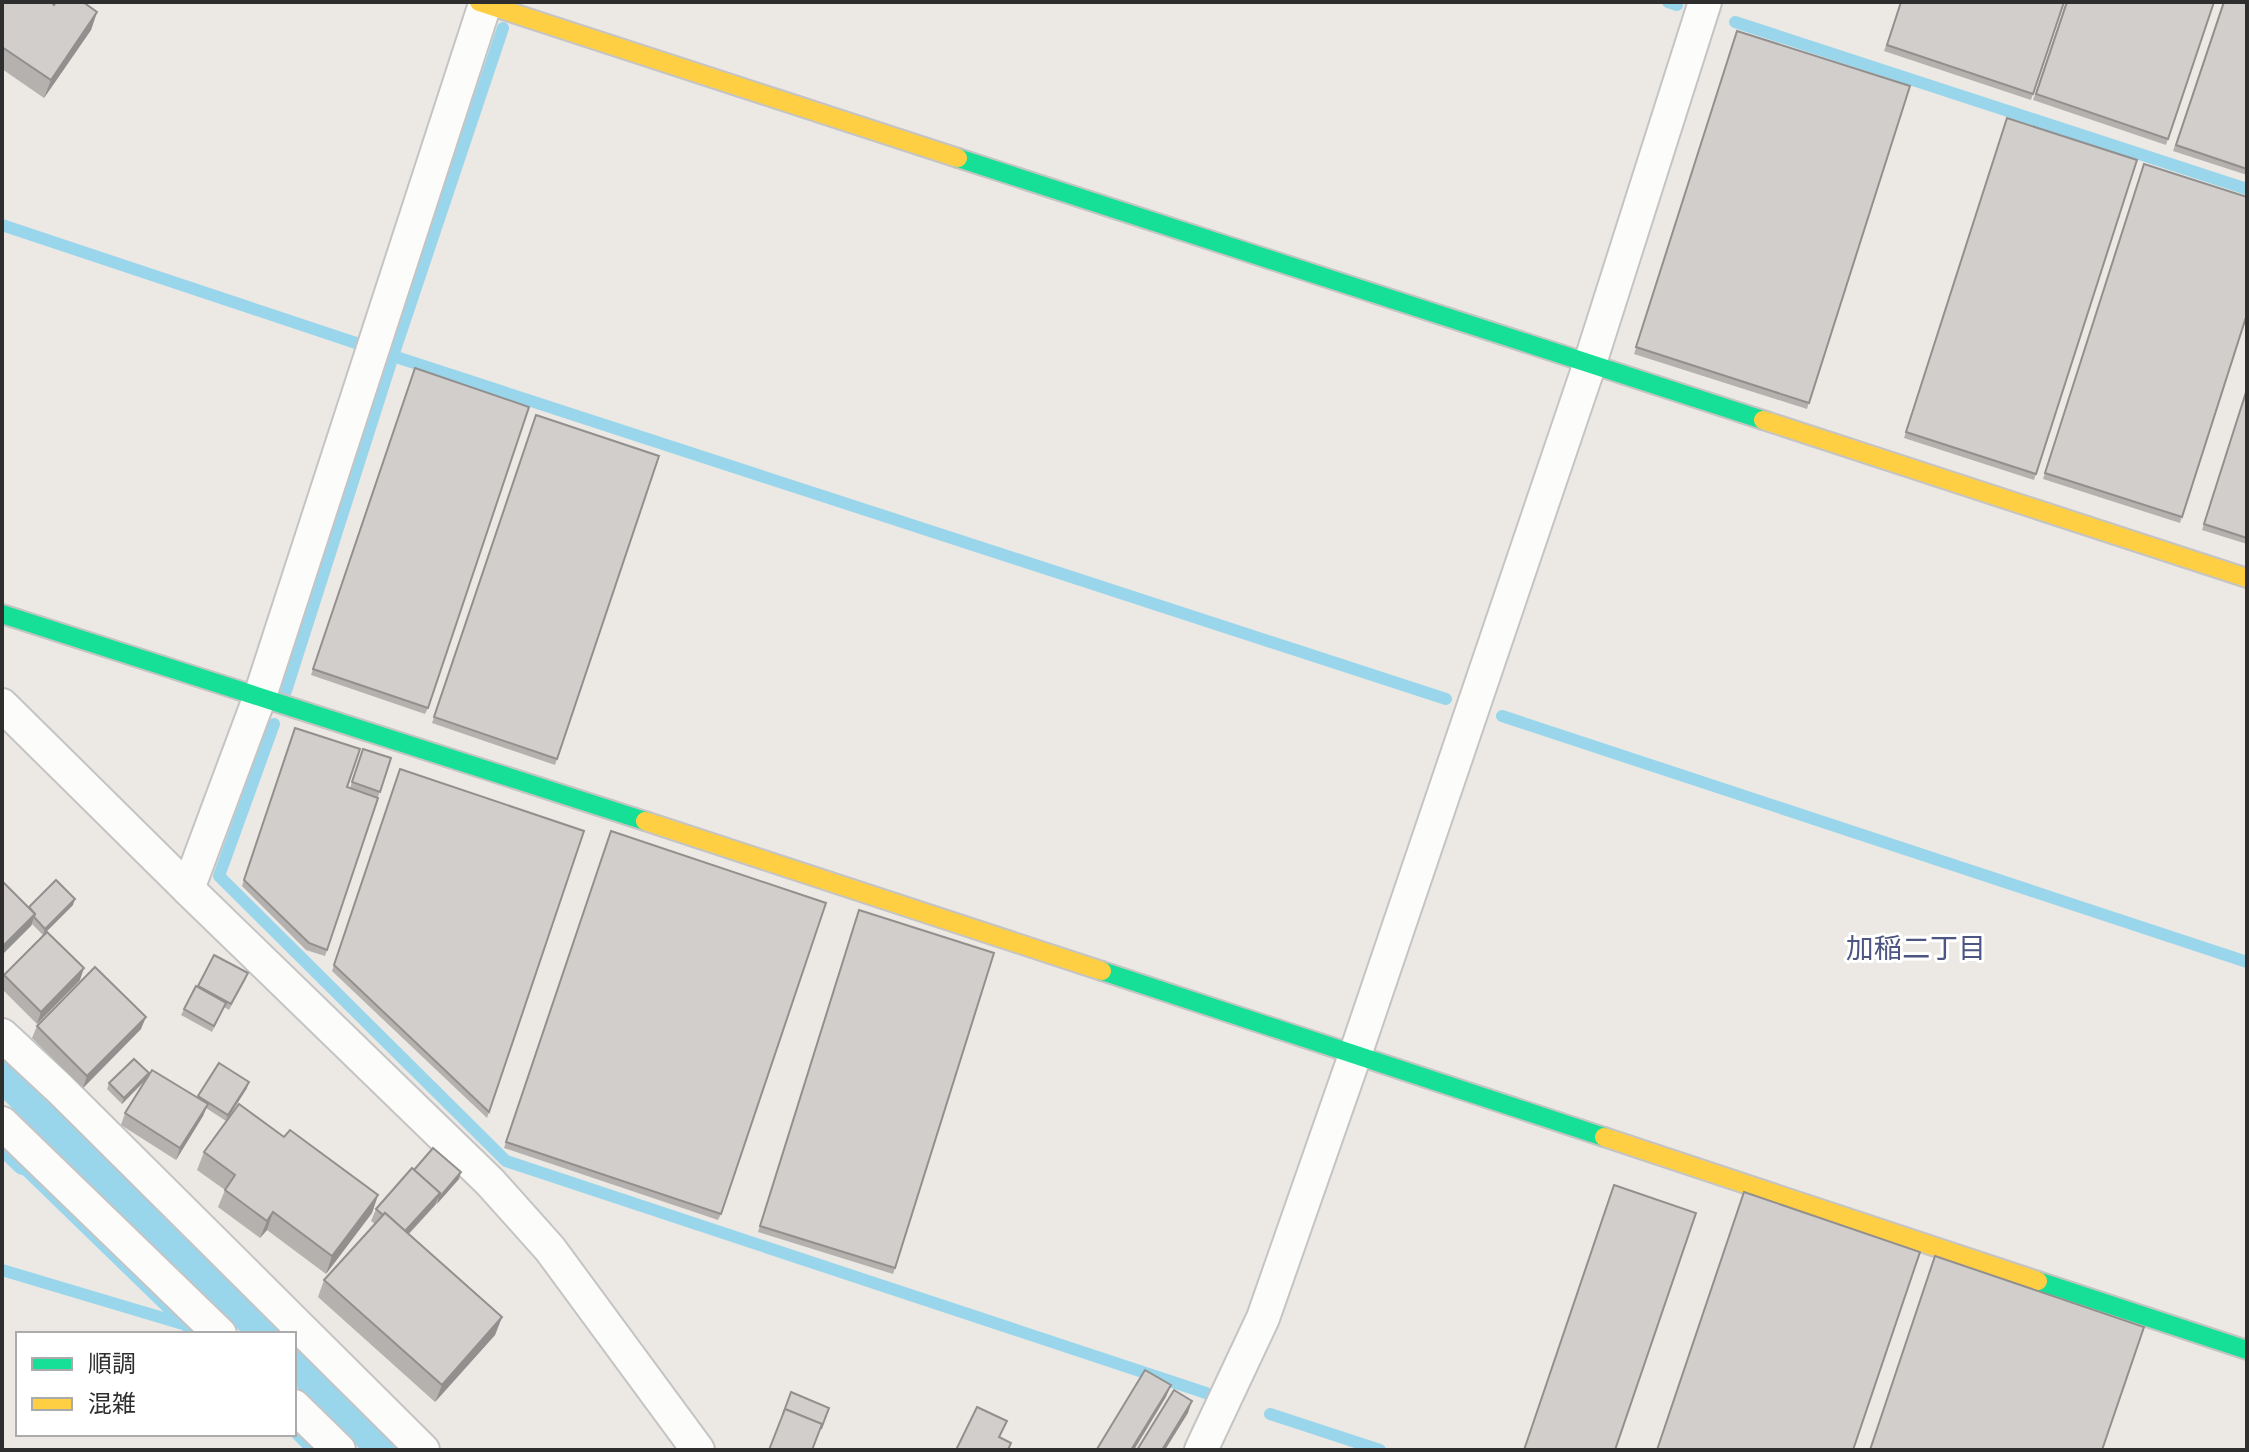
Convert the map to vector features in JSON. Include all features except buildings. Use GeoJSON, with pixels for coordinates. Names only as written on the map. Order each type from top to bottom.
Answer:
{"type":"FeatureCollection","features":[{"type":"Feature","properties":{"kind":"street"},"geometry":{"type":"LineString","coordinates":[[1201,1450],[1263,1318],[1355,1055],[1590,363],[1705,2]]}},
{"type":"Feature","properties":{"kind":"street"},"geometry":{"type":"LineString","coordinates":[[188,889],[260,696],[483,3],[2247,578]]}},
{"type":"Feature","properties":{"kind":"street"},"geometry":{"type":"LineString","coordinates":[[2,614],[260,696],[2247,1350]]}},
{"type":"Feature","properties":{"kind":"street"},"geometry":{"type":"LineString","coordinates":[[2,705],[490,1182],[550,1249],[698,1450]]}},
{"type":"Feature","properties":{"kind":"street"},"geometry":{"type":"LineString","coordinates":[[2,1035],[423,1450]]}},
{"type":"Feature","properties":{"kind":"street"},"geometry":{"type":"LineString","coordinates":[[2,1123],[218,1332]]}},
{"type":"Feature","properties":{"kind":"street"},"geometry":{"type":"LineString","coordinates":[[296,1408],[339,1450]]}},
{"type":"Feature","properties":{"kind":"water"},"geometry":{"type":"Polygon","coordinates":[[[2,1055],[284,1332],[241,1332],[2,1098],[2,1055]]]}},
{"type":"Feature","properties":{"kind":"water"},"geometry":{"type":"Polygon","coordinates":[[[296,1344],[402,1450],[361,1450],[296,1386],[296,1344]]]}},
{"type":"Feature","properties":{"kind":"waterway"},"geometry":{"type":"LineString","coordinates":[[1668,2],[1677,5]]}},
{"type":"Feature","properties":{"kind":"waterway"},"geometry":{"type":"LineString","coordinates":[[1735,22],[2247,189]]}},
{"type":"Feature","properties":{"kind":"waterway"},"geometry":{"type":"LineString","coordinates":[[286,691],[393,356],[503,28]]}},
{"type":"Feature","properties":{"kind":"waterway"},"geometry":{"type":"LineString","coordinates":[[2,225],[359,344]]}},
{"type":"Feature","properties":{"kind":"waterway"},"geometry":{"type":"LineString","coordinates":[[393,356],[1446,699]]}},
{"type":"Feature","properties":{"kind":"waterway"},"geometry":{"type":"LineString","coordinates":[[1502,716],[2247,962]]}},
{"type":"Feature","properties":{"kind":"waterway"},"geometry":{"type":"LineString","coordinates":[[274,724],[219,876],[506,1161],[1206,1393]]}},
{"type":"Feature","properties":{"kind":"waterway"},"geometry":{"type":"LineString","coordinates":[[2,1151],[26,1170],[193,1332]]}},
{"type":"Feature","properties":{"kind":"waterway"},"geometry":{"type":"LineString","coordinates":[[2,1270],[183,1324]]}},
{"type":"Feature","properties":{"kind":"waterway"},"geometry":{"type":"LineString","coordinates":[[1270,1414],[1380,1450]]}},
{"type":"Feature","properties":{"kind":"waterway"},"geometry":{"type":"LineString","coordinates":[[296,1433],[313,1450]]}},
{"type":"Feature","properties":{"kind":"traffic: fast"},"geometry":{"type":"LineString","coordinates":[[958,158],[1763,420]]}},
{"type":"Feature","properties":{"kind":"traffic: fast"},"geometry":{"type":"LineString","coordinates":[[2,614],[645,821]]}},
{"type":"Feature","properties":{"kind":"traffic: fast"},"geometry":{"type":"LineString","coordinates":[[1102,971],[1604,1137]]}},
{"type":"Feature","properties":{"kind":"traffic: fast"},"geometry":{"type":"LineString","coordinates":[[2038,1281],[2247,1350]]}},
{"type":"Feature","properties":{"kind":"traffic: slow"},"geometry":{"type":"LineString","coordinates":[[479,2],[958,158]]}},
{"type":"Feature","properties":{"kind":"traffic: slow"},"geometry":{"type":"LineString","coordinates":[[1763,420],[2247,578]]}},
{"type":"Feature","properties":{"kind":"traffic: slow"},"geometry":{"type":"LineString","coordinates":[[645,821],[1102,971]]}},
{"type":"Feature","properties":{"kind":"traffic: slow"},"geometry":{"type":"LineString","coordinates":[[1604,1137],[2038,1281]]}},
{"type":"Feature","properties":{"kind":"district","name":"加稲二丁目"},"geometry":{"type":"Point","coordinates":[1916,948]}}]}
